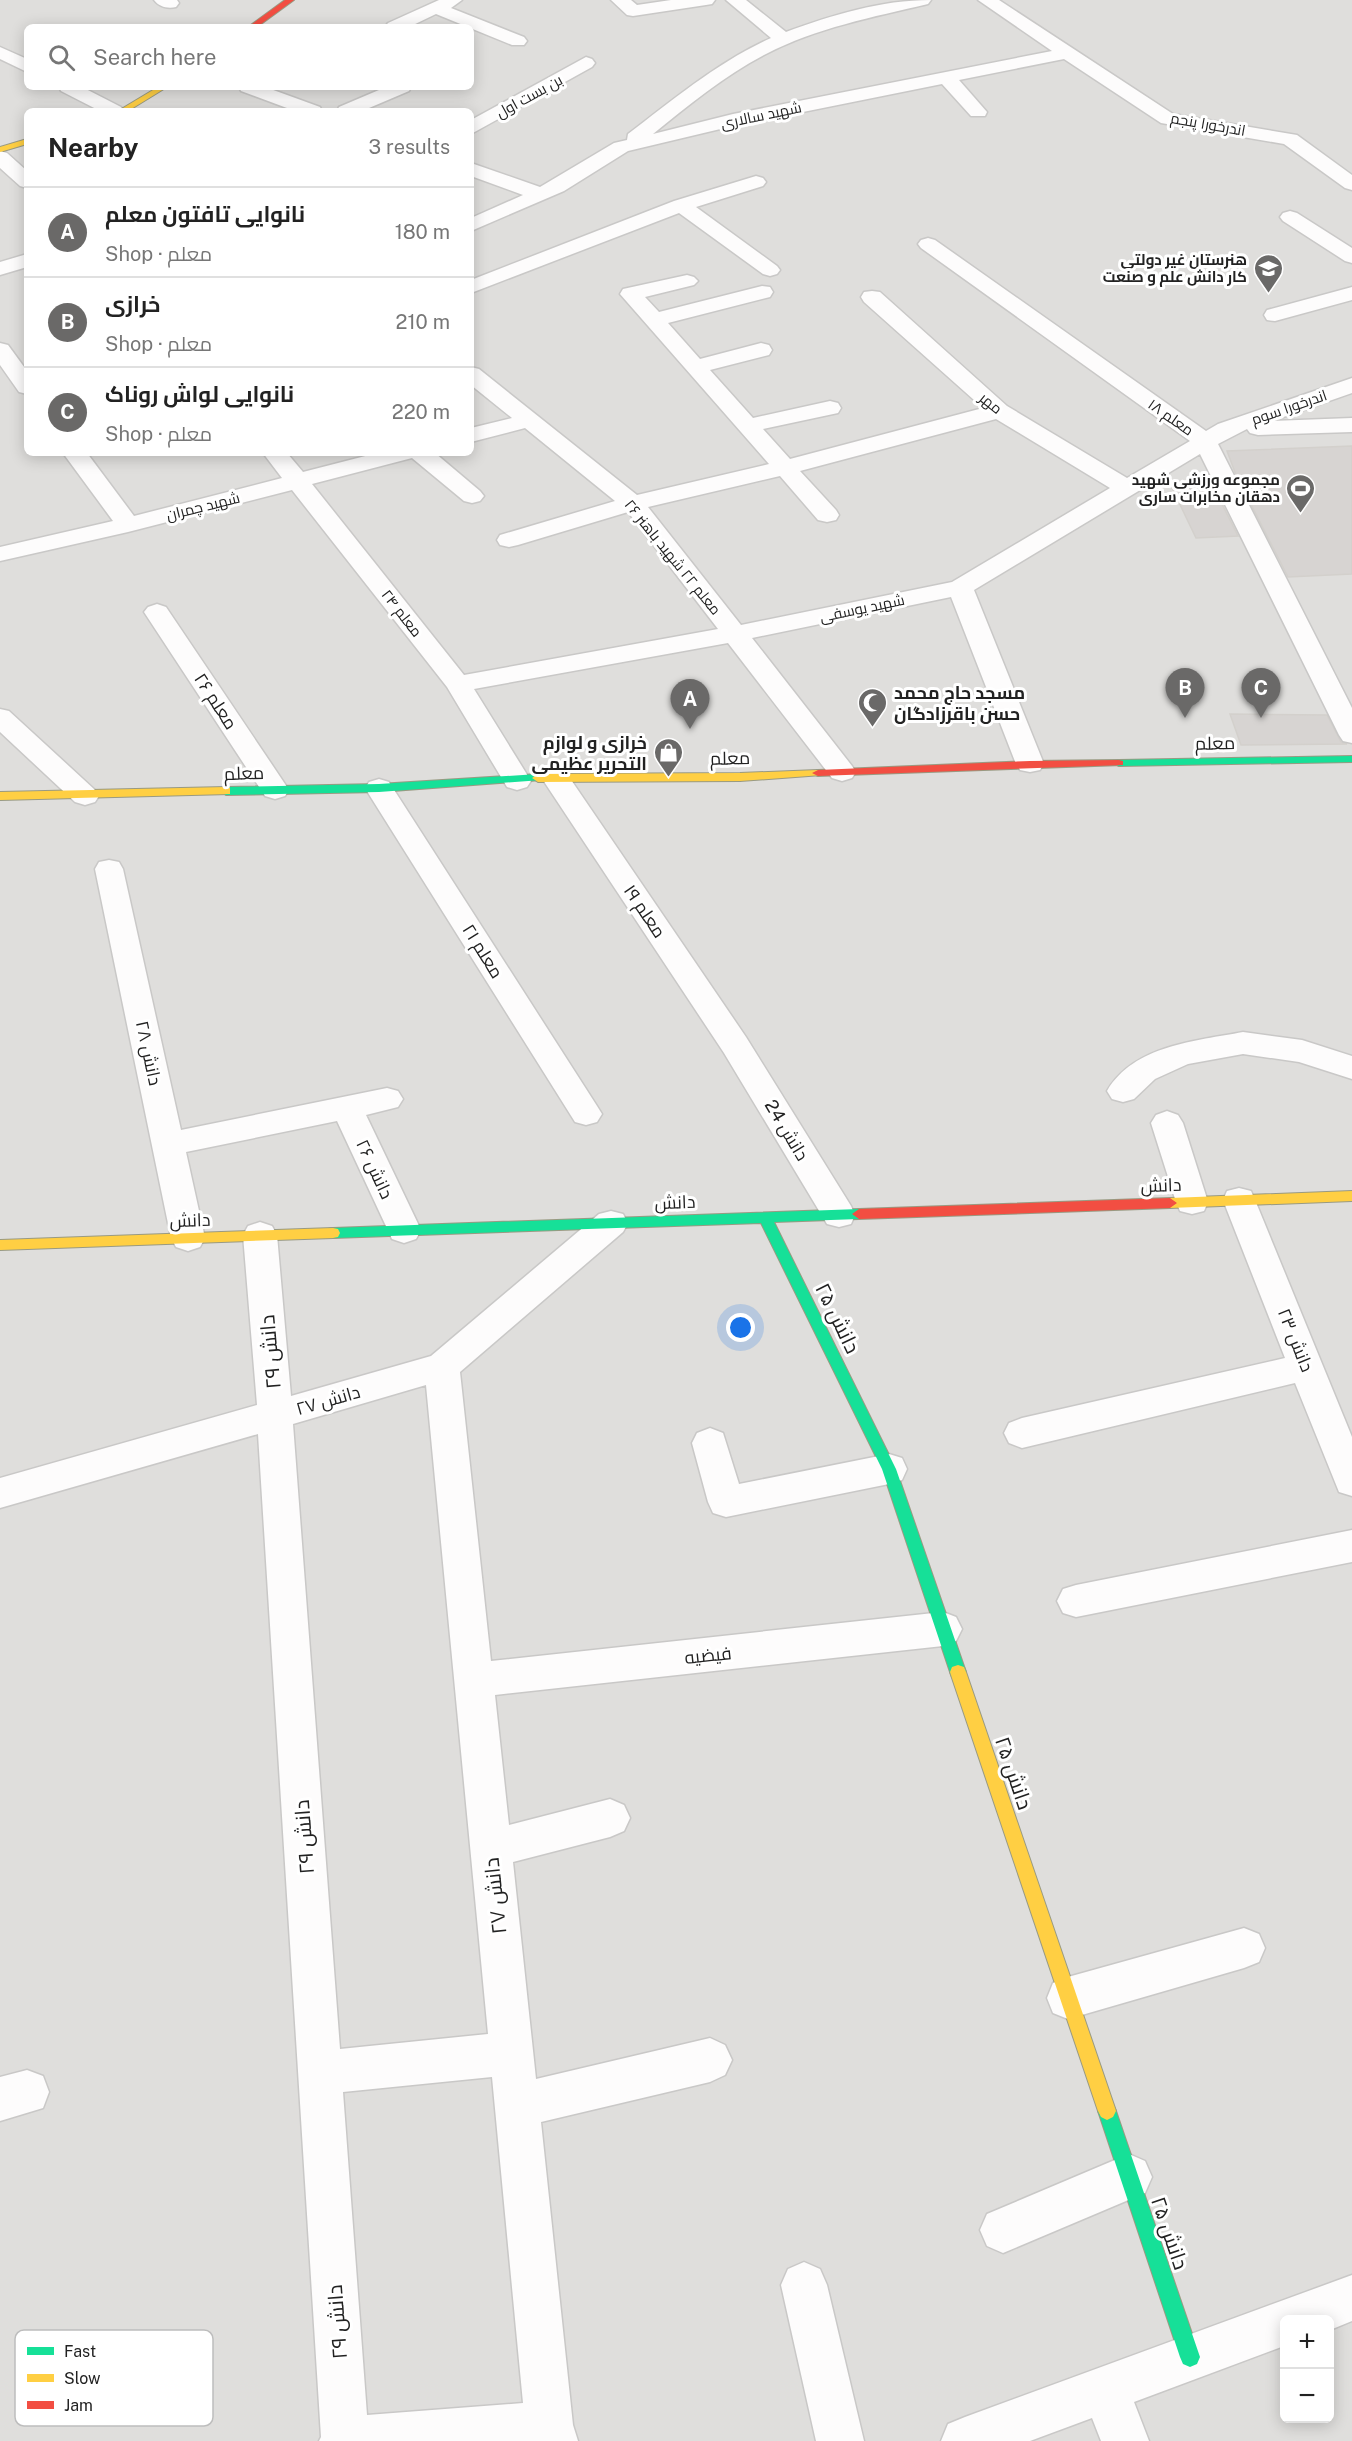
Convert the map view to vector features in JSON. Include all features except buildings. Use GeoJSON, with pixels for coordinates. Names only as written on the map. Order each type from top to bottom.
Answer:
{"type":"FeatureCollection","features":[{"type":"Feature","properties":{"kind":"street"},"geometry":{"type":"LineString","coordinates":[[256,24],[290,0]]}},
{"type":"Feature","properties":{"kind":"street"},"geometry":{"type":"LineString","coordinates":[[400,24],[453,0]]}},
{"type":"Feature","properties":{"kind":"street"},"geometry":{"type":"LineString","coordinates":[[621,0],[633,11],[706,0]]}},
{"type":"Feature","properties":{"kind":"street"},"geometry":{"type":"LineString","coordinates":[[735,0],[784,40]]}},
{"type":"Feature","properties":{"kind":"street"},"geometry":{"type":"LineString","coordinates":[[832,0],[843,19]]}},
{"type":"Feature","properties":{"kind":"street"},"geometry":{"type":"LineString","coordinates":[[621,147],[740,61],[784,40],[843,19],[922,0]]}},
{"type":"Feature","properties":{"kind":"street","name":"اندرخورا پنجم"},"geometry":{"type":"LineString","coordinates":[[987,0],[1168,119],[1290,139],[1352,184]]}},
{"type":"Feature","properties":{"kind":"street"},"geometry":{"type":"LineString","coordinates":[[434,7],[518,40]]}},
{"type":"Feature","properties":{"kind":"street"},"geometry":{"type":"LineString","coordinates":[[0,52],[24,64]]}},
{"type":"Feature","properties":{"kind":"street","name":"شهید سالاری"},"geometry":{"type":"LineString","coordinates":[[474,224],[557,187],[621,147],[733,120],[1067,53]]}},
{"type":"Feature","properties":{"kind":"street","name":"بن بست اول"},"geometry":{"type":"LineString","coordinates":[[474,126],[586,63]]}},
{"type":"Feature","properties":{"kind":"street"},"geometry":{"type":"LineString","coordinates":[[945,76],[978,112]]}},
{"type":"Feature","properties":{"kind":"street"},"geometry":{"type":"LineString","coordinates":[[74,90],[108,108]]}},
{"type":"Feature","properties":{"kind":"street"},"geometry":{"type":"LineString","coordinates":[[127,108],[157,90]]}},
{"type":"Feature","properties":{"kind":"street"},"geometry":{"type":"LineString","coordinates":[[262,90],[307,108]]}},
{"type":"Feature","properties":{"kind":"street"},"geometry":{"type":"LineString","coordinates":[[353,108],[395,90]]}},
{"type":"Feature","properties":{"kind":"street"},"geometry":{"type":"LineString","coordinates":[[0,150],[24,142]]}},
{"type":"Feature","properties":{"kind":"street"},"geometry":{"type":"LineString","coordinates":[[0,157],[24,179]]}},
{"type":"Feature","properties":{"kind":"street"},"geometry":{"type":"LineString","coordinates":[[474,170],[538,194]]}},
{"type":"Feature","properties":{"kind":"street"},"geometry":{"type":"LineString","coordinates":[[474,286],[681,206],[756,182]]}},
{"type":"Feature","properties":{"kind":"street"},"geometry":{"type":"LineString","coordinates":[[681,206],[770,270]]}},
{"type":"Feature","properties":{"kind":"street"},"geometry":{"type":"LineString","coordinates":[[1290,217],[1352,257]]}},
{"type":"Feature","properties":{"kind":"street","name":"معلم ۱۸"},"geometry":{"type":"LineString","coordinates":[[928,244],[1216,435],[1352,735]]}},
{"type":"Feature","properties":{"kind":"street"},"geometry":{"type":"LineString","coordinates":[[0,269],[24,261]]}},
{"type":"Feature","properties":{"kind":"street"},"geometry":{"type":"LineString","coordinates":[[687,281],[631,294],[827,515]]}},
{"type":"Feature","properties":{"kind":"street"},"geometry":{"type":"LineString","coordinates":[[654,320],[762,292]]}},
{"type":"Feature","properties":{"kind":"street"},"geometry":{"type":"LineString","coordinates":[[1275,315],[1352,293]]}},
{"type":"Feature","properties":{"kind":"street","name":"مهر"},"geometry":{"type":"LineString","coordinates":[[872,297],[999,411],[1127,488]]}},
{"type":"Feature","properties":{"kind":"street"},"geometry":{"type":"LineString","coordinates":[[0,350],[24,383]]}},
{"type":"Feature","properties":{"kind":"street"},"geometry":{"type":"LineString","coordinates":[[694,367],[762,350]]}},
{"type":"Feature","properties":{"kind":"street","name":"معلم ۲۲ شهید باهنر ۲۶"},"geometry":{"type":"LineString","coordinates":[[474,376],[633,503],[842,772]]}},
{"type":"Feature","properties":{"kind":"street","name":"اندرخورا سوم"},"geometry":{"type":"LineString","coordinates":[[1216,435],[1352,385]]}},
{"type":"Feature","properties":{"kind":"street"},"geometry":{"type":"LineString","coordinates":[[746,426],[830,408]]}},
{"type":"Feature","properties":{"kind":"street"},"geometry":{"type":"LineString","coordinates":[[509,540],[633,503],[783,468],[999,411]]}},
{"type":"Feature","properties":{"kind":"street"},"geometry":{"type":"LineString","coordinates":[[474,434],[531,420]]}},
{"type":"Feature","properties":{"kind":"street"},"geometry":{"type":"LineString","coordinates":[[1216,435],[1352,425]]}},
{"type":"Feature","properties":{"kind":"street","name":"شهید یوسفی"},"geometry":{"type":"LineString","coordinates":[[458,684],[735,634],[960,588],[1216,435]]}},
{"type":"Feature","properties":{"kind":"street"},"geometry":{"type":"LineString","coordinates":[[77,456],[128,525]]}},
{"type":"Feature","properties":{"kind":"street","name":"معلم ۲۴"},"geometry":{"type":"LineString","coordinates":[[277,456],[458,684],[517,781]]}},
{"type":"Feature","properties":{"kind":"street","name":"شهید چمران"},"geometry":{"type":"LineString","coordinates":[[0,554],[128,525],[393,456]]}},
{"type":"Feature","properties":{"kind":"street"},"geometry":{"type":"LineString","coordinates":[[425,456],[472,496]]}},
{"type":"Feature","properties":{"kind":"street"},"geometry":{"type":"LineString","coordinates":[[960,588],[1029,764]]}},
{"type":"Feature","properties":{"kind":"street","name":"معلم ۲۶"},"geometry":{"type":"LineString","coordinates":[[157,612],[275,790]]}},
{"type":"Feature","properties":{"kind":"street"},"geometry":{"type":"LineString","coordinates":[[0,717],[85,796]]}},
{"type":"Feature","properties":{"kind":"street","name":"معلم"},"geometry":{"type":"LineString","coordinates":[[0,796],[380,788],[555,777],[740,777],[1029,764],[1352,759]]}},
{"type":"Feature","properties":{"kind":"street","name":"معلم ۱۹"},"geometry":{"type":"LineString","coordinates":[[555,777],[735,1045]]}},
{"type":"Feature","properties":{"kind":"street","name":"معلم ۲۱"},"geometry":{"type":"LineString","coordinates":[[380,788],[586,1114]]}},
{"type":"Feature","properties":{"kind":"street","name":"دانش ۲۸"},"geometry":{"type":"LineString","coordinates":[[109,869],[188,1238]]}},
{"type":"Feature","properties":{"kind":"street"},"geometry":{"type":"LineString","coordinates":[[1123,1091],[1144,1071],[1182,1054],[1243,1043],[1302,1051],[1352,1068]]}},
{"type":"Feature","properties":{"kind":"street","name":"دانش 24"},"geometry":{"type":"LineString","coordinates":[[735,1045],[839,1215]]}},
{"type":"Feature","properties":{"kind":"street"},"geometry":{"type":"LineString","coordinates":[[169,1144],[387,1099]]}},
{"type":"Feature","properties":{"kind":"street","name":"دانش ۲۶"},"geometry":{"type":"LineString","coordinates":[[347,1107],[404,1230]]}},
{"type":"Feature","properties":{"kind":"street"},"geometry":{"type":"LineString","coordinates":[[1167,1123],[1192,1202]]}},
{"type":"Feature","properties":{"kind":"street","name":"دانش"},"geometry":{"type":"LineString","coordinates":[[0,1245],[1352,1196]]}},
{"type":"Feature","properties":{"kind":"street","name":"دانش ٢٣"},"geometry":{"type":"LineString","coordinates":[[1239,1200],[1352,1481]]}},
{"type":"Feature","properties":{"kind":"street","name":"دانش ۲۵"},"geometry":{"type":"LineString","coordinates":[[765,1217],[889,1469],[1190,2357]]}},
{"type":"Feature","properties":{"kind":"street","name":"دانش ۲۷"},"geometry":{"type":"LineString","coordinates":[[0,1493],[442,1367],[611,1223]]}},
{"type":"Feature","properties":{"kind":"street","name":"دانش ٢٩"},"geometry":{"type":"LineString","coordinates":[[260,1235],[275,1415],[344,2440]]}},
{"type":"Feature","properties":{"kind":"street","name":"دانش ٢٧"},"geometry":{"type":"LineString","coordinates":[[442,1367],[516,2106],[552,2433]]}},
{"type":"Feature","properties":{"kind":"street"},"geometry":{"type":"LineString","coordinates":[[1022,1433],[1306,1367]]}},
{"type":"Feature","properties":{"kind":"street"},"geometry":{"type":"LineString","coordinates":[[710,1443],[726,1502],[889,1469]]}},
{"type":"Feature","properties":{"kind":"street"},"geometry":{"type":"LineString","coordinates":[[1076,1601],[1352,1546]]}},
{"type":"Feature","properties":{"kind":"street","name":"فیضیه"},"geometry":{"type":"LineString","coordinates":[[473,1680],[943,1629]]}},
{"type":"Feature","properties":{"kind":"street"},"geometry":{"type":"LineString","coordinates":[[491,1849],[610,1818]]}},
{"type":"Feature","properties":{"kind":"street"},"geometry":{"type":"LineString","coordinates":[[1068,1998],[1244,1948]]}},
{"type":"Feature","properties":{"kind":"street"},"geometry":{"type":"LineString","coordinates":[[320,2073],[511,2053]]}},
{"type":"Feature","properties":{"kind":"street"},"geometry":{"type":"LineString","coordinates":[[516,2106],[710,2060]]}},
{"type":"Feature","properties":{"kind":"street"},"geometry":{"type":"LineString","coordinates":[[1003,2230],[1129,2177]]}},
{"type":"Feature","properties":{"kind":"street"},"geometry":{"type":"LineString","coordinates":[[804,2285],[840,2441]]}},
{"type":"Feature","properties":{"kind":"street"},"geometry":{"type":"LineString","coordinates":[[1305,2315],[1352,2298]]}},
{"type":"Feature","properties":{"kind":"street"},"geometry":{"type":"LineString","coordinates":[[965,2441],[1280,2324]]}},
{"type":"Feature","properties":{"kind":"street"},"geometry":{"type":"LineString","coordinates":[[1105,2388],[1125,2441]]}},
{"type":"Feature","properties":{"kind":"street"},"geometry":{"type":"LineString","coordinates":[[344,2440],[552,2433]]}},
{"type":"Feature","properties":{"kind":"shaded area"},"geometry":{"type":"Polygon","coordinates":[[[0,0],[1352,0],[1352,2441],[0,2441],[0,0]]]}},
{"type":"Feature","properties":{"kind":"traffic: fast"},"geometry":{"type":"LineString","coordinates":[[1119,763],[1352,759]]}},
{"type":"Feature","properties":{"kind":"traffic: fast"},"geometry":{"type":"LineString","coordinates":[[226,791],[379,788],[538,778]]}},
{"type":"Feature","properties":{"kind":"traffic: fast"},"geometry":{"type":"LineString","coordinates":[[333,1233],[859,1214]]}},
{"type":"Feature","properties":{"kind":"traffic: fast"},"geometry":{"type":"LineString","coordinates":[[765,1217],[889,1469],[958,1672]]}},
{"type":"Feature","properties":{"kind":"traffic: fast"},"geometry":{"type":"LineString","coordinates":[[1107,2111],[1190,2357]]}},
{"type":"Feature","properties":{"kind":"traffic: slow"},"geometry":{"type":"LineString","coordinates":[[127,108],[158,90]]}},
{"type":"Feature","properties":{"kind":"traffic: slow"},"geometry":{"type":"LineString","coordinates":[[0,150],[24,142]]}},
{"type":"Feature","properties":{"kind":"traffic: slow"},"geometry":{"type":"LineString","coordinates":[[538,778],[740,777],[818,773]]}},
{"type":"Feature","properties":{"kind":"traffic: slow"},"geometry":{"type":"LineString","coordinates":[[0,796],[226,791]]}},
{"type":"Feature","properties":{"kind":"traffic: slow"},"geometry":{"type":"LineString","coordinates":[[1170,1203],[1352,1196]]}},
{"type":"Feature","properties":{"kind":"traffic: slow"},"geometry":{"type":"LineString","coordinates":[[0,1245],[333,1233]]}},
{"type":"Feature","properties":{"kind":"traffic: slow"},"geometry":{"type":"LineString","coordinates":[[958,1672],[1107,2111]]}},
{"type":"Feature","properties":{"kind":"traffic: jam"},"geometry":{"type":"LineString","coordinates":[[256,24],[290,0]]}},
{"type":"Feature","properties":{"kind":"traffic: jam"},"geometry":{"type":"LineString","coordinates":[[818,773],[1030,764],[1119,763]]}},
{"type":"Feature","properties":{"kind":"traffic: jam"},"geometry":{"type":"LineString","coordinates":[[859,1214],[1170,1203]]}},
{"type":"Feature","properties":{"kind":"place","name":"هنرستان غیر دولتی کار دانش علم و صنعت"},"geometry":{"type":"Point","coordinates":[1268,294]}},
{"type":"Feature","properties":{"kind":"place","name":"مجموعه ورزشی شهید دهقان مخابرات ساری"},"geometry":{"type":"Point","coordinates":[1301,514]}},
{"type":"Feature","properties":{"kind":"place","name":"خرازی"},"geometry":{"type":"Point","coordinates":[1185,718]}},
{"type":"Feature","properties":{"kind":"place","name":"نانوایی لواش روناک"},"geometry":{"type":"Point","coordinates":[1261,718]}},
{"type":"Feature","properties":{"kind":"place","name":"مسجد حاج محمد حسن باقرزادگان"},"geometry":{"type":"Point","coordinates":[873,728]}},
{"type":"Feature","properties":{"kind":"place","name":"نانوایی تافتون معلم"},"geometry":{"type":"Point","coordinates":[690,729]}},
{"type":"Feature","properties":{"kind":"place","name":"خرازی و لوازم التحریر عظیمی"},"geometry":{"type":"Point","coordinates":[668,778]}}]}
